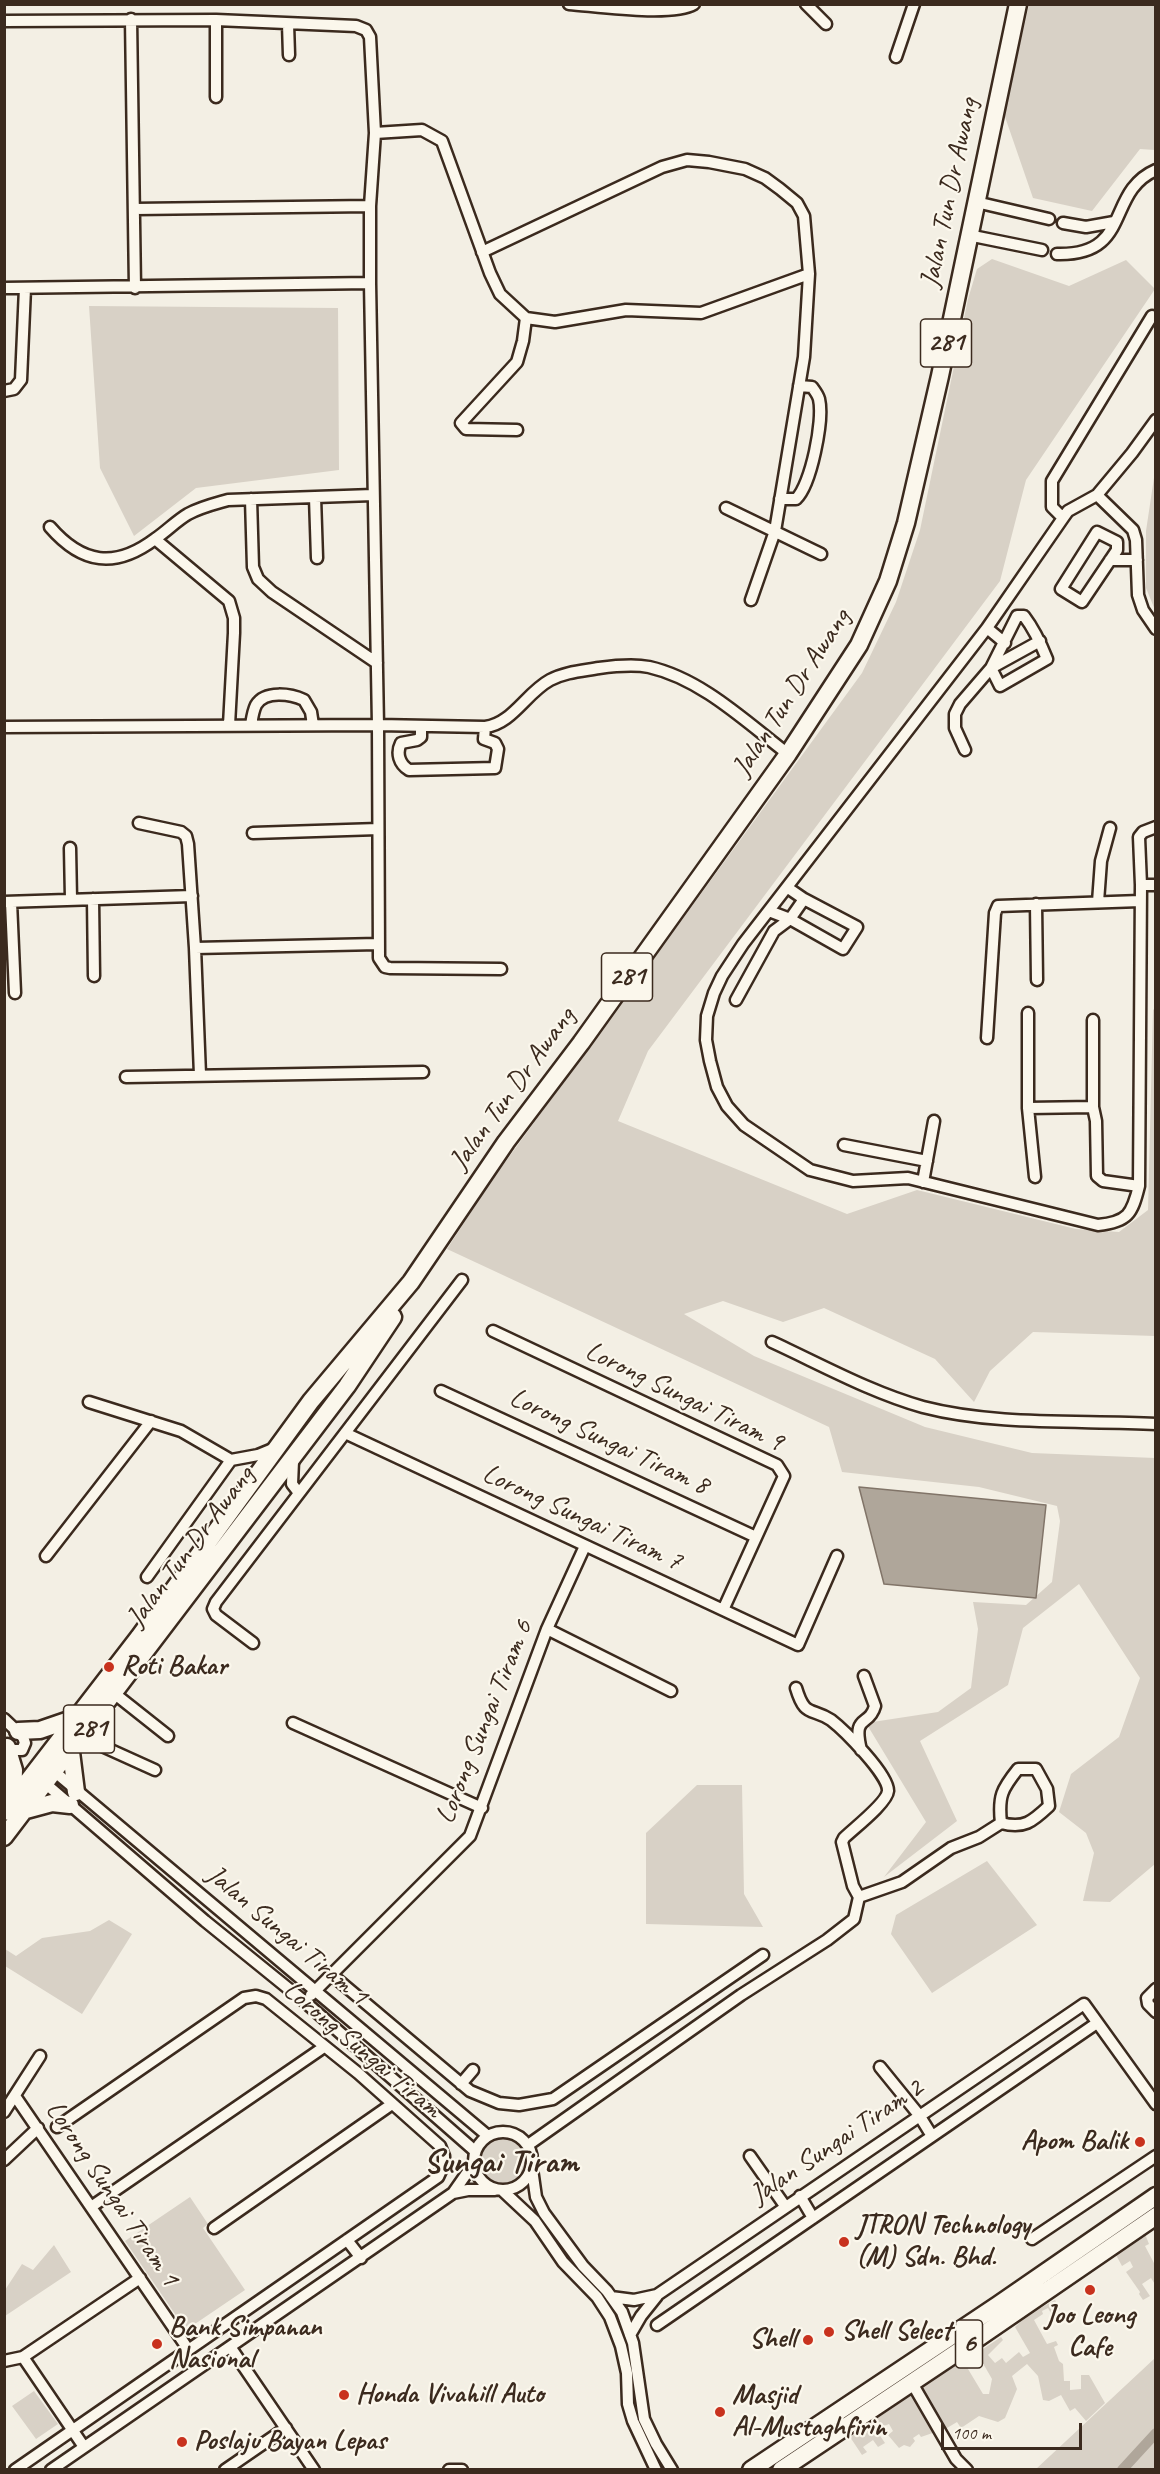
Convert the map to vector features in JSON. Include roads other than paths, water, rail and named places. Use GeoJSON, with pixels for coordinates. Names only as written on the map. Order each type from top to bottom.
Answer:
{"type":"FeatureCollection","features":[{"type":"Feature","properties":{"kind":"main road","name":"Jalan Tun Dr Awang"},"geometry":{"type":"LineString","coordinates":[[14,1807],[50,1778],[115,1694],[258,1487],[277,1446],[411,1282],[506,1142],[581,1043],[788,754],[859,645],[888,581],[906,523],[940,376],[1018,4]]}},
{"type":"Feature","properties":{"kind":"main road","name":"Jalan Tun Dr Awang"},"geometry":{"type":"LineString","coordinates":[[4,1838],[14,1807],[75,1718],[258,1487],[294,1455],[347,1386],[390,1320],[411,1282]]}},
{"type":"Feature","properties":{"kind":"main road"},"geometry":{"type":"LineString","coordinates":[[18,1731],[40,1730],[75,1718]]}},
{"type":"Feature","properties":{"kind":"main road"},"geometry":{"type":"LineString","coordinates":[[6,1746],[14,1770],[14,1807],[73,1798],[71,1752]]}},
{"type":"Feature","properties":{"kind":"main road","name":"6"},"geometry":{"type":"LineString","coordinates":[[751,2469],[979,2318],[1155,2196]]}},
{"type":"Feature","properties":{"kind":"main road","name":"6"},"geometry":{"type":"LineString","coordinates":[[781,2469],[912,2383],[1155,2216]]}},
{"type":"Feature","properties":{"kind":"street"},"geometry":{"type":"LineString","coordinates":[[569,4],[668,10],[694,4]]}},
{"type":"Feature","properties":{"kind":"street"},"geometry":{"type":"LineString","coordinates":[[806,4],[826,24]]}},
{"type":"Feature","properties":{"kind":"street"},"geometry":{"type":"LineString","coordinates":[[896,57],[914,4]]}},
{"type":"Feature","properties":{"kind":"street"},"geometry":{"type":"LineString","coordinates":[[131,19],[135,288]]}},
{"type":"Feature","properties":{"kind":"street"},"geometry":{"type":"LineString","coordinates":[[216,20],[216,97]]}},
{"type":"Feature","properties":{"kind":"street"},"geometry":{"type":"LineString","coordinates":[[4,21],[216,20],[356,26],[366,30],[370,37],[375,133],[370,206],[370,283],[378,724],[378,944],[381,963],[390,968],[501,969]]}},
{"type":"Feature","properties":{"kind":"street"},"geometry":{"type":"LineString","coordinates":[[288,24],[289,55]]}},
{"type":"Feature","properties":{"kind":"street"},"geometry":{"type":"LineString","coordinates":[[375,133],[422,130],[442,141],[482,252],[500,294],[526,318],[555,322],[626,310],[701,313],[809,274]]}},
{"type":"Feature","properties":{"kind":"street"},"geometry":{"type":"LineString","coordinates":[[482,252],[663,167],[687,160],[745,169],[765,178],[797,203],[804,216],[809,274],[804,357],[775,531],[751,600]]}},
{"type":"Feature","properties":{"kind":"street"},"geometry":{"type":"LineString","coordinates":[[1057,254],[1074,254],[1104,241],[1139,180],[1155,170]]}},
{"type":"Feature","properties":{"kind":"street"},"geometry":{"type":"LineString","coordinates":[[976,202],[1048,219]]}},
{"type":"Feature","properties":{"kind":"street"},"geometry":{"type":"LineString","coordinates":[[135,209],[370,206]]}},
{"type":"Feature","properties":{"kind":"street"},"geometry":{"type":"LineString","coordinates":[[1063,223],[1086,227],[1114,222]]}},
{"type":"Feature","properties":{"kind":"street"},"geometry":{"type":"LineString","coordinates":[[968,235],[1042,250]]}},
{"type":"Feature","properties":{"kind":"street"},"geometry":{"type":"LineString","coordinates":[[4,288],[370,283]]}},
{"type":"Feature","properties":{"kind":"street"},"geometry":{"type":"LineString","coordinates":[[4,391],[14,389],[21,380],[25,288]]}},
{"type":"Feature","properties":{"kind":"street"},"geometry":{"type":"LineString","coordinates":[[1063,518],[1052,507],[1052,481],[1152,316]]}},
{"type":"Feature","properties":{"kind":"street"},"geometry":{"type":"LineString","coordinates":[[516,430],[466,429],[461,423],[517,362],[526,318]]}},
{"type":"Feature","properties":{"kind":"street"},"geometry":{"type":"LineString","coordinates":[[780,499],[796,499],[803,493],[816,443],[819,397],[812,387],[799,386]]}},
{"type":"Feature","properties":{"kind":"street"},"geometry":{"type":"LineString","coordinates":[[1155,420],[1132,453],[1096,495],[1068,511],[997,615],[769,911],[722,976],[707,1016],[706,1040],[717,1087],[728,1106],[744,1125],[816,1173],[853,1182],[899,1178],[923,1182],[1098,1225],[1113,1223],[1125,1218],[1134,1207],[1139,1186],[1141,885],[1139,837],[1143,832],[1155,827]]}},
{"type":"Feature","properties":{"kind":"street"},"geometry":{"type":"LineString","coordinates":[[50,527],[70,548],[87,557],[109,559],[129,555],[175,523],[206,506],[228,500],[373,495]]}},
{"type":"Feature","properties":{"kind":"street"},"geometry":{"type":"LineString","coordinates":[[1096,495],[1133,530],[1136,540],[1138,595],[1143,610],[1155,629]]}},
{"type":"Feature","properties":{"kind":"street"},"geometry":{"type":"LineString","coordinates":[[315,497],[317,558]]}},
{"type":"Feature","properties":{"kind":"street"},"geometry":{"type":"LineString","coordinates":[[251,499],[253,567],[258,579],[272,592],[377,663]]}},
{"type":"Feature","properties":{"kind":"street"},"geometry":{"type":"LineString","coordinates":[[726,508],[821,554]]}},
{"type":"Feature","properties":{"kind":"street"},"geometry":{"type":"LineString","coordinates":[[1098,532],[1117,542],[1117,550],[1110,560],[1082,602],[1061,589],[1098,532]]}},
{"type":"Feature","properties":{"kind":"street"},"geometry":{"type":"LineString","coordinates":[[155,539],[229,601],[234,618],[229,725]]}},
{"type":"Feature","properties":{"kind":"street"},"geometry":{"type":"LineString","coordinates":[[1110,560],[1137,560]]}},
{"type":"Feature","properties":{"kind":"street"},"geometry":{"type":"LineString","coordinates":[[997,615],[1012,626]]}},
{"type":"Feature","properties":{"kind":"street"},"geometry":{"type":"LineString","coordinates":[[965,750],[955,728],[955,714],[960,704],[991,668],[1017,616],[1024,616],[1040,641],[1047,659],[1000,686],[991,668]]}},
{"type":"Feature","properties":{"kind":"street"},"geometry":{"type":"LineString","coordinates":[[987,628],[1005,644]]}},
{"type":"Feature","properties":{"kind":"street"},"geometry":{"type":"LineString","coordinates":[[991,668],[1040,641]]}},
{"type":"Feature","properties":{"kind":"street"},"geometry":{"type":"LineString","coordinates":[[4,727],[378,724],[485,727],[501,723],[543,684],[560,675],[612,667],[647,667],[672,674],[709,695],[788,754]]}},
{"type":"Feature","properties":{"kind":"street"},"geometry":{"type":"LineString","coordinates":[[251,725],[256,706],[261,700],[279,695],[304,700],[311,712],[313,725]]}},
{"type":"Feature","properties":{"kind":"street"},"geometry":{"type":"LineString","coordinates":[[421,726],[421,736],[417,740],[401,743],[398,748],[400,762],[409,770],[495,768],[498,749],[495,743],[484,739],[485,727]]}},
{"type":"Feature","properties":{"kind":"street"},"geometry":{"type":"LineString","coordinates":[[139,823],[181,832],[186,836],[192,896],[200,1075]]}},
{"type":"Feature","properties":{"kind":"street"},"geometry":{"type":"LineString","coordinates":[[1098,902],[1100,870],[1110,828]]}},
{"type":"Feature","properties":{"kind":"street"},"geometry":{"type":"LineString","coordinates":[[254,833],[378,829]]}},
{"type":"Feature","properties":{"kind":"street"},"geometry":{"type":"LineString","coordinates":[[70,848],[71,899]]}},
{"type":"Feature","properties":{"kind":"street"},"geometry":{"type":"LineString","coordinates":[[1141,885],[1155,885]]}},
{"type":"Feature","properties":{"kind":"street"},"geometry":{"type":"LineString","coordinates":[[769,911],[790,919],[843,949],[857,927],[788,888]]}},
{"type":"Feature","properties":{"kind":"street"},"geometry":{"type":"LineString","coordinates":[[15,993],[8,902],[192,896]]}},
{"type":"Feature","properties":{"kind":"street"},"geometry":{"type":"LineString","coordinates":[[93,899],[94,975]]}},
{"type":"Feature","properties":{"kind":"street"},"geometry":{"type":"LineString","coordinates":[[736,1000],[774,931],[790,919],[804,899]]}},
{"type":"Feature","properties":{"kind":"street"},"geometry":{"type":"LineString","coordinates":[[987,1038],[996,909],[1003,904],[1140,901]]}},
{"type":"Feature","properties":{"kind":"street"},"geometry":{"type":"LineString","coordinates":[[1036,904],[1036,980]]}},
{"type":"Feature","properties":{"kind":"street"},"geometry":{"type":"LineString","coordinates":[[195,948],[378,944]]}},
{"type":"Feature","properties":{"kind":"street"},"geometry":{"type":"LineString","coordinates":[[1028,1013],[1028,1108],[1035,1177]]}},
{"type":"Feature","properties":{"kind":"street"},"geometry":{"type":"LineString","coordinates":[[1093,1020],[1093,1107],[1098,1179],[1139,1186]]}},
{"type":"Feature","properties":{"kind":"street"},"geometry":{"type":"LineString","coordinates":[[126,1077],[423,1072]]}},
{"type":"Feature","properties":{"kind":"street"},"geometry":{"type":"LineString","coordinates":[[1028,1108],[1093,1107]]}},
{"type":"Feature","properties":{"kind":"street"},"geometry":{"type":"LineString","coordinates":[[923,1182],[934,1121]]}},
{"type":"Feature","properties":{"kind":"street"},"geometry":{"type":"LineString","coordinates":[[844,1145],[927,1161]]}},
{"type":"Feature","properties":{"kind":"street"},"geometry":{"type":"LineString","coordinates":[[253,1643],[216,1615],[213,1609],[216,1602],[462,1280]]}},
{"type":"Feature","properties":{"kind":"street","name":"Lorong Sungai Tiram 9"},"geometry":{"type":"LineString","coordinates":[[493,1331],[777,1465],[784,1476],[723,1610]]}},
{"type":"Feature","properties":{"kind":"street"},"geometry":{"type":"LineString","coordinates":[[772,1342],[867,1388],[923,1407],[961,1415],[998,1419],[1155,1424]]}},
{"type":"Feature","properties":{"kind":"street","name":"Lorong Sungai Tiram 8"},"geometry":{"type":"LineString","coordinates":[[441,1391],[756,1537]]}},
{"type":"Feature","properties":{"kind":"street"},"geometry":{"type":"LineString","coordinates":[[89,1402],[181,1431],[235,1459],[247,1461],[258,1487],[290,1489],[300,1493]]}},
{"type":"Feature","properties":{"kind":"street"},"geometry":{"type":"LineString","coordinates":[[46,1556],[151,1421]]}},
{"type":"Feature","properties":{"kind":"street","name":"Lorong Sungai Tiram 7"},"geometry":{"type":"LineString","coordinates":[[345,1433],[798,1645],[837,1556]]}},
{"type":"Feature","properties":{"kind":"street"},"geometry":{"type":"LineString","coordinates":[[235,1459],[267,1453],[277,1446]]}},
{"type":"Feature","properties":{"kind":"street"},"geometry":{"type":"LineString","coordinates":[[294,1455],[292,1484],[300,1493]]}},
{"type":"Feature","properties":{"kind":"street","name":"Jalan Tun Dr Awang"},"geometry":{"type":"LineString","coordinates":[[147,1577],[235,1459]]}},
{"type":"Feature","properties":{"kind":"street","name":"Lorong Sungai Tiram 6"},"geometry":{"type":"LineString","coordinates":[[305,2002],[470,1836],[547,1629],[585,1546]]}},
{"type":"Feature","properties":{"kind":"street"},"geometry":{"type":"LineString","coordinates":[[547,1629],[671,1691]]}},
{"type":"Feature","properties":{"kind":"street"},"geometry":{"type":"LineString","coordinates":[[861,1750],[857,1734],[861,1722],[875,1706],[864,1676]]}},
{"type":"Feature","properties":{"kind":"street"},"geometry":{"type":"LineString","coordinates":[[528,2145],[741,1995],[827,1940],[854,1919],[859,1897],[853,1886],[842,1842],[883,1801],[888,1792],[882,1776],[861,1750],[830,1720],[810,1713],[799,1698],[796,1688]]}},
{"type":"Feature","properties":{"kind":"street"},"geometry":{"type":"LineString","coordinates":[[115,1694],[168,1736]]}},
{"type":"Feature","properties":{"kind":"street"},"geometry":{"type":"LineString","coordinates":[[4,1719],[23,1737],[24,1746],[22,1750],[6,1746]]}},
{"type":"Feature","properties":{"kind":"street"},"geometry":{"type":"LineString","coordinates":[[293,1723],[482,1808]]}},
{"type":"Feature","properties":{"kind":"street"},"geometry":{"type":"LineString","coordinates":[[82,1737],[155,1770]]}},
{"type":"Feature","properties":{"kind":"street"},"geometry":{"type":"LineString","coordinates":[[1018,1769],[1036,1770],[1047,1789],[1049,1806],[1035,1820],[1017,1827],[1001,1822],[999,1804],[1003,1787],[1018,1769]]}},
{"type":"Feature","properties":{"kind":"street","name":"Jalan Sungai Tiram 1"},"geometry":{"type":"LineString","coordinates":[[50,1778],[205,1921],[305,2002],[475,2151]]}},
{"type":"Feature","properties":{"kind":"street","name":"Jalan Sungai Tiram 1"},"geometry":{"type":"LineString","coordinates":[[73,1798],[315,1991],[488,2136]]}},
{"type":"Feature","properties":{"kind":"street"},"geometry":{"type":"LineString","coordinates":[[859,1897],[902,1882],[951,1848],[979,1837],[1001,1822]]}},
{"type":"Feature","properties":{"kind":"street"},"geometry":{"type":"LineString","coordinates":[[332,1975],[461,2084],[481,2097],[499,2103],[519,2105],[553,2099],[763,1955]]}},
{"type":"Feature","properties":{"kind":"street"},"geometry":{"type":"LineString","coordinates":[[1155,1989],[1147,1998],[1148,2004],[1155,2012]]}},
{"type":"Feature","properties":{"kind":"street","name":"Lorong Sungai Tiram"},"geometry":{"type":"LineString","coordinates":[[15,2469],[438,2177],[442,2171],[444,2156],[440,2146],[358,2073],[266,1999],[256,1996],[244,1998],[57,2127]]}},
{"type":"Feature","properties":{"kind":"street","name":"Jalan Sungai Tiram 2"},"geometry":{"type":"LineString","coordinates":[[611,2297],[634,2300],[657,2295],[1084,2004],[1097,2023]]}},
{"type":"Feature","properties":{"kind":"street"},"geometry":{"type":"LineString","coordinates":[[657,2325],[1097,2023],[1155,2104]]}},
{"type":"Feature","properties":{"kind":"street"},"geometry":{"type":"LineString","coordinates":[[91,2207],[324,2047]]}},
{"type":"Feature","properties":{"kind":"street"},"geometry":{"type":"LineString","coordinates":[[4,2112],[40,2056]]}},
{"type":"Feature","properties":{"kind":"street"},"geometry":{"type":"LineString","coordinates":[[880,2067],[919,2115],[932,2136]]}},
{"type":"Feature","properties":{"kind":"street"},"geometry":{"type":"LineString","coordinates":[[461,2084],[473,2070]]}},
{"type":"Feature","properties":{"kind":"street","name":"Lorong Sungai Tiram 1"},"geometry":{"type":"LineString","coordinates":[[15,2096],[189,2349]]}},
{"type":"Feature","properties":{"kind":"street"},"geometry":{"type":"LineString","coordinates":[[214,2228],[392,2104]]}},
{"type":"Feature","properties":{"kind":"street"},"geometry":{"type":"LineString","coordinates":[[4,2160],[38,2128]]}},
{"type":"Feature","properties":{"kind":"street"},"geometry":{"type":"LineString","coordinates":[[656,2469],[633,2421],[628,2404],[627,2373],[621,2346],[610,2317],[597,2297],[562,2262],[535,2220],[499,2190],[480,2180],[474,2163],[475,2151],[488,2136],[506,2132],[514,2134],[528,2145],[532,2157],[536,2197],[544,2213],[583,2266],[622,2312],[639,2374],[644,2419],[672,2469]]}},
{"type":"Feature","properties":{"kind":"street"},"geometry":{"type":"LineString","coordinates":[[750,2156],[785,2206]]}},
{"type":"Feature","properties":{"kind":"street"},"geometry":{"type":"LineString","coordinates":[[1032,2239],[1155,2156]]}},
{"type":"Feature","properties":{"kind":"street"},"geometry":{"type":"LineString","coordinates":[[51,2469],[231,2348],[453,2193],[474,2163]]}},
{"type":"Feature","properties":{"kind":"street"},"geometry":{"type":"LineString","coordinates":[[453,2193],[468,2190],[499,2190],[521,2185],[532,2169]]}},
{"type":"Feature","properties":{"kind":"street"},"geometry":{"type":"LineString","coordinates":[[800,2196],[813,2218]]}},
{"type":"Feature","properties":{"kind":"street"},"geometry":{"type":"LineString","coordinates":[[347,2240],[361,2258]]}},
{"type":"Feature","properties":{"kind":"street"},"geometry":{"type":"LineString","coordinates":[[4,2361],[23,2357],[140,2278]]}},
{"type":"Feature","properties":{"kind":"street"},"geometry":{"type":"LineString","coordinates":[[630,2335],[657,2295]]}},
{"type":"Feature","properties":{"kind":"street"},"geometry":{"type":"LineString","coordinates":[[231,2348],[314,2469]]}},
{"type":"Feature","properties":{"kind":"street"},"geometry":{"type":"LineString","coordinates":[[23,2357],[84,2447]]}},
{"type":"Feature","properties":{"kind":"street"},"geometry":{"type":"LineString","coordinates":[[912,2383],[956,2459],[967,2469]]}},
{"type":"Feature","properties":{"kind":"street"},"geometry":{"type":"LineString","coordinates":[[225,2469],[286,2428]]}},
{"type":"Feature","properties":{"kind":"street"},"geometry":{"type":"LineString","coordinates":[[449,2469],[462,2469]]}},
{"type":"Feature","properties":{"kind":"waterway"},"geometry":{"type":"LineString","coordinates":[[1122,2470],[1156,2433]]}},
{"type":"Feature","properties":{"kind":"place","name":"Roti Bakar"},"geometry":{"type":"Point","coordinates":[109,1667]}},
{"type":"Feature","properties":{"kind":"place","name":"Apom Balik"},"geometry":{"type":"Point","coordinates":[1140,2142]}},
{"type":"Feature","properties":{"kind":"place","name":"JTRON Technology (M) Sdn. Bhd."},"geometry":{"type":"Point","coordinates":[844,2242]}},
{"type":"Feature","properties":{"kind":"place","name":"Joo Leong Cafe"},"geometry":{"type":"Point","coordinates":[1090,2290]}},
{"type":"Feature","properties":{"kind":"place","name":"Shell Select"},"geometry":{"type":"Point","coordinates":[829,2332]}},
{"type":"Feature","properties":{"kind":"place","name":"Shell"},"geometry":{"type":"Point","coordinates":[808,2340]}},
{"type":"Feature","properties":{"kind":"place","name":"Bank Simpanan Nasional"},"geometry":{"type":"Point","coordinates":[157,2344]}},
{"type":"Feature","properties":{"kind":"place","name":"Honda Vivahill Auto"},"geometry":{"type":"Point","coordinates":[344,2395]}},
{"type":"Feature","properties":{"kind":"place","name":"Masjid Al-Mustaghfirin"},"geometry":{"type":"Point","coordinates":[720,2412]}},
{"type":"Feature","properties":{"kind":"place","name":"Poslaju Bayan Lepas"},"geometry":{"type":"Point","coordinates":[182,2442]}},
{"type":"Feature","properties":{"kind":"district","name":"Sungai Tiram"},"geometry":{"type":"Point","coordinates":[501,2163]}}]}
